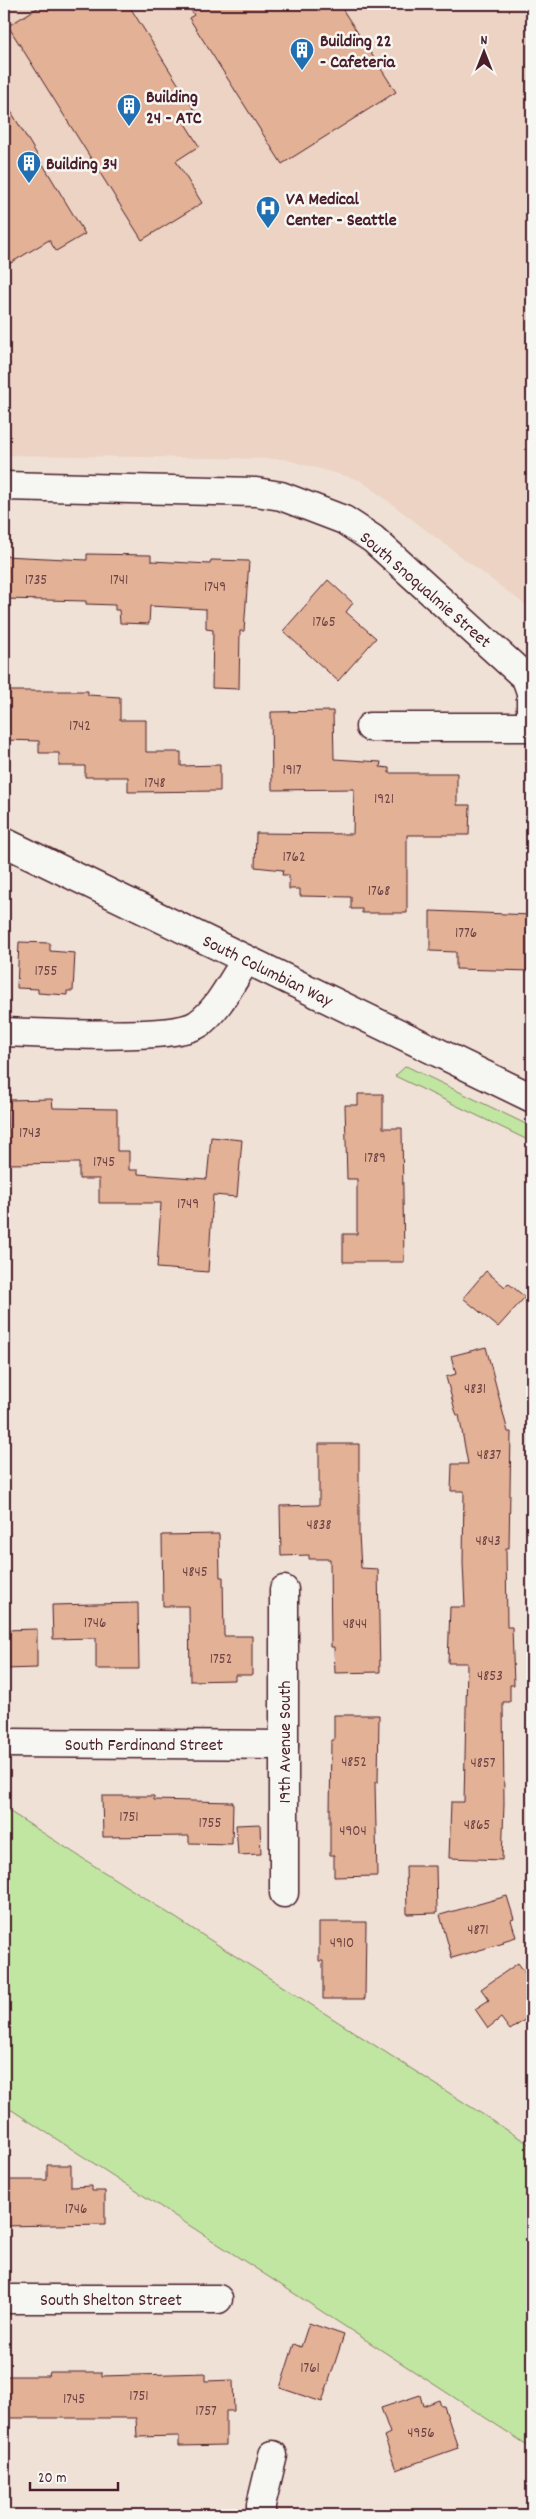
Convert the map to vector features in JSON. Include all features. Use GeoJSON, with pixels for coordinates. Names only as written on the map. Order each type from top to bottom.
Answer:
{"type":"FeatureCollection","features":[{"type":"Feature","properties":{"kind":"street","name":"South Snoqualmie Street"},"geometry":{"type":"LineString","coordinates":[[4,486],[256,492],[281,496],[344,520],[373,539],[526,678],[531,692],[532,727]]}},
{"type":"Feature","properties":{"kind":"street"},"geometry":{"type":"LineString","coordinates":[[370,727],[532,727]]}},
{"type":"Feature","properties":{"kind":"street","name":"South Columbian Way"},"geometry":{"type":"LineString","coordinates":[[4,842],[532,1098]]}},
{"type":"Feature","properties":{"kind":"street"},"geometry":{"type":"LineString","coordinates":[[4,1032],[155,1033],[196,1025],[210,1014],[246,960]]}},
{"type":"Feature","properties":{"kind":"street","name":"19th Avenue South"},"geometry":{"type":"LineString","coordinates":[[284,1590],[284,1893]]}},
{"type":"Feature","properties":{"kind":"street","name":"South Ferdinand Street"},"geometry":{"type":"LineString","coordinates":[[4,1743],[284,1745]]}},
{"type":"Feature","properties":{"kind":"street","name":"South Shelton Street"},"geometry":{"type":"LineString","coordinates":[[4,2299],[218,2299]]}},
{"type":"Feature","properties":{"kind":"street"},"geometry":{"type":"LineString","coordinates":[[261,2515],[273,2455]]}},
{"type":"Feature","properties":{"kind":"shaded area","name":"VA Medical Center - Seattle"},"geometry":{"type":"Polygon","coordinates":[[[4,4],[532,4],[532,610],[360,480],[284,459],[4,455],[4,4]]]}},
{"type":"Feature","properties":{"kind":"green space"},"geometry":{"type":"Polygon","coordinates":[[[406,1066],[532,1127],[532,1142],[395,1076],[406,1066]]]}},
{"type":"Feature","properties":{"kind":"green space"},"geometry":{"type":"Polygon","coordinates":[[[4,1808],[532,2146],[532,2448],[4,2105],[4,1808]]]}},
{"type":"Feature","properties":{"kind":"building","name":"Building 24 - ATC"},"geometry":{"type":"Polygon","coordinates":[[[44,4],[128,4],[197,114],[184,122],[199,146],[176,161],[202,203],[142,240],[8,26],[44,4]]]}},
{"type":"Feature","properties":{"kind":"building","name":"Building 22 - Cafeteria"},"geometry":{"type":"Polygon","coordinates":[[[187,4],[339,4],[396,92],[282,164],[189,18],[194,15],[187,4]]]}},
{"type":"Feature","properties":{"kind":"building","name":"Building 34"},"geometry":{"type":"Polygon","coordinates":[[[4,100],[85,234],[56,251],[49,240],[4,267],[4,100]]]}},
{"type":"Feature","properties":{"kind":"building"},"geometry":{"type":"Polygon","coordinates":[[[87,554],[151,555],[151,561],[210,564],[211,560],[249,561],[244,631],[240,631],[239,689],[212,688],[213,630],[206,629],[206,609],[150,606],[149,624],[120,623],[119,610],[115,610],[115,605],[86,604],[86,601],[4,599],[4,556],[87,560],[87,554]]]}},
{"type":"Feature","properties":{"kind":"building"},"geometry":{"type":"Polygon","coordinates":[[[328,580],[353,603],[346,612],[376,638],[338,681],[283,631],[328,580]]]}},
{"type":"Feature","properties":{"kind":"building"},"geometry":{"type":"Polygon","coordinates":[[[4,691],[88,691],[88,695],[120,697],[120,720],[146,720],[146,752],[181,752],[181,766],[220,765],[220,791],[128,792],[128,777],[85,777],[85,766],[59,766],[59,753],[39,753],[39,741],[4,740],[4,691]]]}},
{"type":"Feature","properties":{"kind":"building"},"geometry":{"type":"Polygon","coordinates":[[[333,711],[334,759],[381,762],[380,767],[389,768],[389,773],[457,773],[457,805],[470,805],[469,835],[407,835],[407,913],[362,913],[362,909],[351,909],[351,897],[300,896],[300,889],[289,889],[289,875],[282,875],[283,870],[255,867],[256,833],[353,834],[354,789],[272,790],[271,712],[333,711]]]}},
{"type":"Feature","properties":{"kind":"building"},"geometry":{"type":"Polygon","coordinates":[[[430,911],[532,915],[532,971],[456,969],[456,952],[430,951],[430,911]]]}},
{"type":"Feature","properties":{"kind":"building"},"geometry":{"type":"Polygon","coordinates":[[[19,942],[50,943],[50,951],[75,953],[73,991],[67,991],[67,995],[38,993],[38,989],[17,988],[19,942]]]}},
{"type":"Feature","properties":{"kind":"building"},"geometry":{"type":"Polygon","coordinates":[[[358,1094],[383,1094],[383,1128],[402,1128],[404,1262],[343,1262],[343,1234],[357,1234],[357,1179],[347,1179],[345,1105],[358,1105],[358,1094]]]}},
{"type":"Feature","properties":{"kind":"building"},"geometry":{"type":"Polygon","coordinates":[[[52,1099],[53,1108],[117,1109],[117,1151],[129,1151],[129,1170],[138,1170],[138,1174],[207,1179],[211,1137],[242,1140],[237,1197],[213,1195],[208,1272],[157,1268],[161,1203],[99,1203],[99,1179],[79,1179],[79,1163],[8,1164],[7,1100],[52,1099]]]}},
{"type":"Feature","properties":{"kind":"building"},"geometry":{"type":"Polygon","coordinates":[[[486,1271],[505,1287],[508,1283],[525,1297],[498,1327],[463,1298],[486,1271]]]}},
{"type":"Feature","properties":{"kind":"building"},"geometry":{"type":"Polygon","coordinates":[[[486,1347],[508,1432],[511,1432],[509,1548],[506,1548],[507,1627],[512,1627],[514,1685],[510,1685],[510,1702],[503,1702],[504,1804],[502,1860],[449,1858],[451,1802],[464,1802],[467,1663],[448,1663],[450,1607],[465,1607],[463,1563],[464,1491],[451,1491],[452,1464],[468,1464],[459,1415],[457,1415],[455,1410],[446,1377],[456,1374],[451,1356],[486,1347]]]}},
{"type":"Feature","properties":{"kind":"building"},"geometry":{"type":"Polygon","coordinates":[[[319,1444],[359,1444],[361,1568],[378,1569],[380,1672],[335,1673],[334,1647],[331,1647],[330,1559],[309,1559],[309,1555],[281,1556],[280,1506],[319,1505],[319,1444]]]}},
{"type":"Feature","properties":{"kind":"building"},"geometry":{"type":"Polygon","coordinates":[[[219,1534],[220,1577],[223,1577],[224,1636],[252,1636],[252,1675],[235,1675],[235,1680],[190,1681],[189,1606],[163,1606],[162,1535],[219,1534]]]}},
{"type":"Feature","properties":{"kind":"building"},"geometry":{"type":"Polygon","coordinates":[[[138,1603],[139,1669],[96,1669],[96,1638],[53,1639],[52,1605],[138,1603]]]}},
{"type":"Feature","properties":{"kind":"building"},"geometry":{"type":"Polygon","coordinates":[[[37,1629],[37,1668],[4,1669],[4,1630],[37,1629]]]}},
{"type":"Feature","properties":{"kind":"building"},"geometry":{"type":"Polygon","coordinates":[[[334,1715],[379,1715],[378,1782],[375,1782],[377,1876],[334,1877],[334,1855],[330,1855],[330,1815],[331,1740],[334,1740],[334,1715]]]}},
{"type":"Feature","properties":{"kind":"building"},"geometry":{"type":"Polygon","coordinates":[[[102,1796],[154,1796],[154,1800],[233,1802],[232,1844],[189,1843],[189,1836],[103,1837],[102,1796]]]}},
{"type":"Feature","properties":{"kind":"building"},"geometry":{"type":"Polygon","coordinates":[[[260,1824],[261,1854],[238,1855],[236,1825],[260,1824]]]}},
{"type":"Feature","properties":{"kind":"building"},"geometry":{"type":"Polygon","coordinates":[[[406,1866],[436,1866],[437,1913],[407,1914],[406,1866]]]}},
{"type":"Feature","properties":{"kind":"building"},"geometry":{"type":"Polygon","coordinates":[[[507,1896],[514,1919],[511,1920],[516,1937],[503,1941],[504,1943],[452,1958],[440,1915],[507,1896]]]}},
{"type":"Feature","properties":{"kind":"building"},"geometry":{"type":"Polygon","coordinates":[[[319,1922],[366,1922],[365,1999],[323,1999],[323,1961],[319,1961],[319,1922]]]}},
{"type":"Feature","properties":{"kind":"building"},"geometry":{"type":"Polygon","coordinates":[[[518,1963],[532,1982],[532,2015],[510,2030],[501,2018],[488,2028],[475,2009],[489,2000],[481,1989],[518,1963]]]}},
{"type":"Feature","properties":{"kind":"building"},"geometry":{"type":"Polygon","coordinates":[[[47,2165],[71,2165],[71,2187],[92,2186],[92,2191],[105,2191],[105,2224],[4,2226],[4,2180],[47,2180],[47,2165]]]}},
{"type":"Feature","properties":{"kind":"building"},"geometry":{"type":"Polygon","coordinates":[[[309,2323],[344,2335],[322,2402],[280,2388],[294,2344],[301,2347],[309,2323]]]}},
{"type":"Feature","properties":{"kind":"building"},"geometry":{"type":"Polygon","coordinates":[[[50,2372],[102,2372],[102,2376],[205,2373],[205,2381],[233,2380],[234,2411],[226,2411],[226,2445],[179,2446],[179,2436],[137,2437],[136,2418],[4,2418],[4,2376],[49,2376],[50,2372]]]}},
{"type":"Feature","properties":{"kind":"building"},"geometry":{"type":"Polygon","coordinates":[[[420,2395],[423,2406],[439,2400],[441,2406],[444,2406],[458,2448],[396,2470],[384,2436],[390,2433],[381,2408],[420,2395]]]}},
{"type":"Feature","properties":{"kind":"place","name":"Building 22 - Cafeteria"},"geometry":{"type":"Point","coordinates":[302,71]}},
{"type":"Feature","properties":{"kind":"place","name":"Building 24 - ATC"},"geometry":{"type":"Point","coordinates":[129,127]}},
{"type":"Feature","properties":{"kind":"place","name":"Building 34"},"geometry":{"type":"Point","coordinates":[29,184]}},
{"type":"Feature","properties":{"kind":"place","name":"VA Medical Center - Seattle"},"geometry":{"type":"Point","coordinates":[268,229]}}]}
